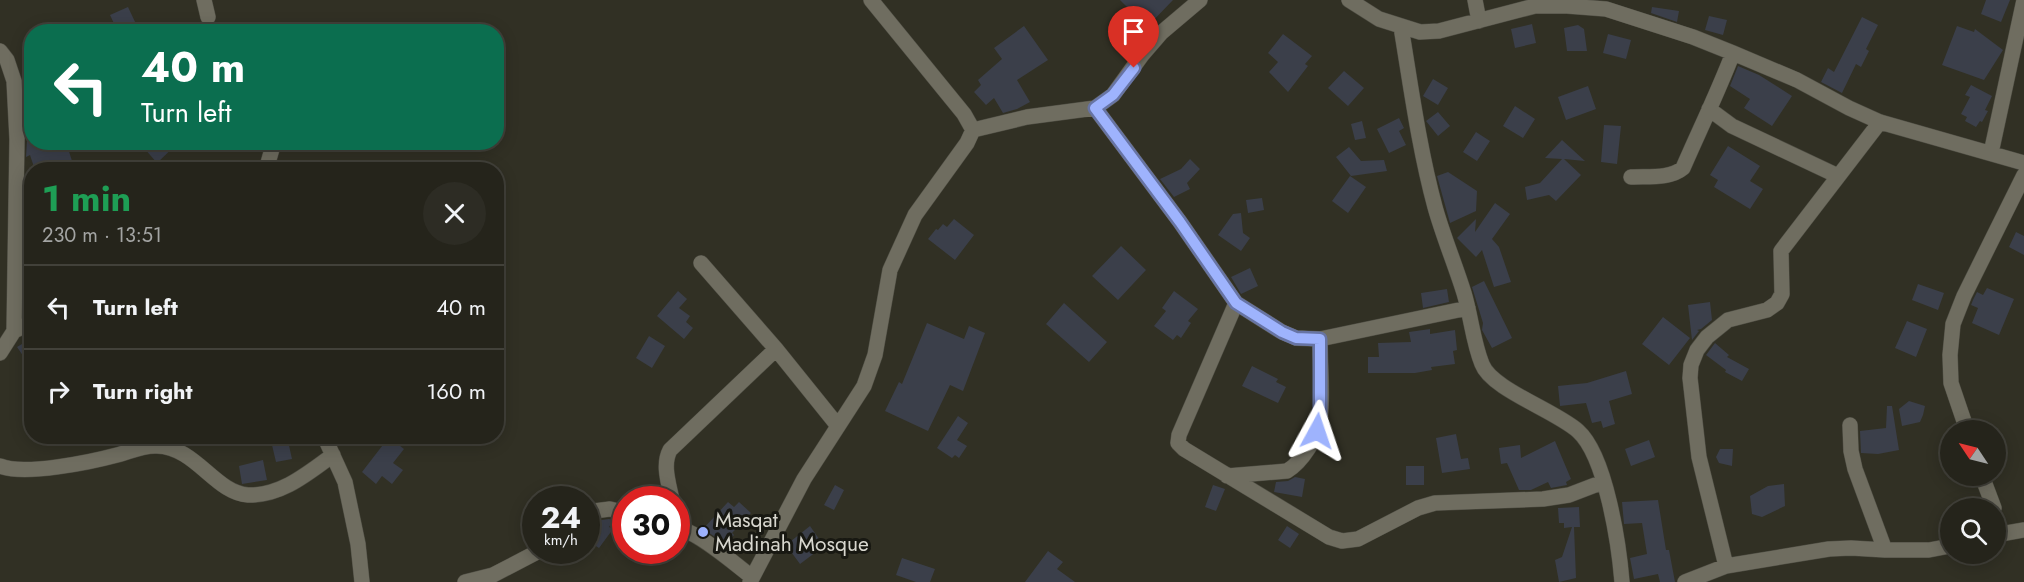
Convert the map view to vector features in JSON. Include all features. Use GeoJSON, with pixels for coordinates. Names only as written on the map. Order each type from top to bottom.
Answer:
{"type":"FeatureCollection","features":[{"type":"Feature","properties":{"kind":"street"},"geometry":{"type":"LineString","coordinates":[[204,0],[207,17]]}},
{"type":"Feature","properties":{"kind":"street"},"geometry":{"type":"LineString","coordinates":[[871,0],[964,114],[973,130]]}},
{"type":"Feature","properties":{"kind":"street"},"geometry":{"type":"LineString","coordinates":[[973,130],[1026,117],[1095,108],[1113,95],[1161,33],[1200,0]]}},
{"type":"Feature","properties":{"kind":"street"},"geometry":{"type":"LineString","coordinates":[[1349,0],[1379,19],[1420,32],[1439,31],[1535,6],[1609,4],[1733,52],[1797,80],[1880,122],[2024,164]]}},
{"type":"Feature","properties":{"kind":"street"},"geometry":{"type":"LineString","coordinates":[[1475,0],[1479,21]]}},
{"type":"Feature","properties":{"kind":"street"},"geometry":{"type":"LineString","coordinates":[[1991,153],[2024,0]]}},
{"type":"Feature","properties":{"kind":"street"},"geometry":{"type":"LineString","coordinates":[[1401,27],[1422,153],[1468,308],[1482,365],[1495,380],[1568,422],[1580,432],[1591,451],[1603,482],[1613,519],[1622,582]]}},
{"type":"Feature","properties":{"kind":"street"},"geometry":{"type":"LineString","coordinates":[[0,51],[7,60],[14,81],[17,139],[14,331]]}},
{"type":"Feature","properties":{"kind":"street"},"geometry":{"type":"LineString","coordinates":[[1632,177],[1669,175],[1683,168],[1720,87],[1733,52]]}},
{"type":"Feature","properties":{"kind":"street"},"geometry":{"type":"LineString","coordinates":[[1095,108],[1180,222],[1236,303],[1282,332],[1296,338],[1320,339],[1468,308]]}},
{"type":"Feature","properties":{"kind":"street"},"geometry":{"type":"LineString","coordinates":[[1708,109],[1732,126],[1838,176]]}},
{"type":"Feature","properties":{"kind":"street"},"geometry":{"type":"LineString","coordinates":[[1726,566],[1699,457],[1690,378],[1691,364],[1696,350],[1707,337],[1728,320],[1767,310],[1777,303],[1782,294],[1781,251],[1880,122]]}},
{"type":"Feature","properties":{"kind":"street"},"geometry":{"type":"LineString","coordinates":[[690,533],[751,579],[804,480],[864,386],[874,355],[890,270],[915,215],[967,143],[973,130]]}},
{"type":"Feature","properties":{"kind":"street"},"geometry":{"type":"LineString","coordinates":[[1964,420],[1951,383],[1950,355],[1953,324],[1964,296],[2024,175]]}},
{"type":"Feature","properties":{"kind":"street"},"geometry":{"type":"LineString","coordinates":[[701,263],[776,349],[838,426]]}},
{"type":"Feature","properties":{"kind":"street"},"geometry":{"type":"LineString","coordinates":[[1236,303],[1179,435],[1178,443],[1227,476],[1329,537],[1341,541],[1358,539],[1418,508],[1435,503],[1543,499],[1569,495],[1603,482]]}},
{"type":"Feature","properties":{"kind":"street"},"geometry":{"type":"LineString","coordinates":[[0,353],[14,331],[24,326]]}},
{"type":"Feature","properties":{"kind":"street"},"geometry":{"type":"LineString","coordinates":[[1227,476],[1287,471],[1300,458],[1317,431],[1320,421],[1320,339]]}},
{"type":"Feature","properties":{"kind":"street"},"geometry":{"type":"LineString","coordinates":[[670,486],[666,466],[669,450],[776,349]]}},
{"type":"Feature","properties":{"kind":"street"},"geometry":{"type":"LineString","coordinates":[[1850,425],[1851,451],[1856,469],[1885,550]]}},
{"type":"Feature","properties":{"kind":"street"},"geometry":{"type":"LineString","coordinates":[[328,444],[345,482],[358,544],[362,582]]}},
{"type":"Feature","properties":{"kind":"street"},"geometry":{"type":"LineString","coordinates":[[0,466],[21,470],[92,461],[154,446],[171,447],[186,454],[230,489],[249,495],[283,489],[333,455]]}},
{"type":"Feature","properties":{"kind":"street"},"geometry":{"type":"LineString","coordinates":[[2006,533],[2024,530]]}},
{"type":"Feature","properties":{"kind":"street"},"geometry":{"type":"LineString","coordinates":[[1685,582],[1726,566],[1829,549],[1929,550],[1940,548]]}},
{"type":"Feature","properties":{"kind":"street"},"geometry":{"type":"LineString","coordinates":[[465,582],[493,575],[522,560]]}},
{"type":"Feature","properties":{"kind":"building"},"geometry":{"type":"Polygon","coordinates":[[[1120,0],[1173,0],[1147,27],[1120,0]]]}},
{"type":"Feature","properties":{"kind":"building"},"geometry":{"type":"Polygon","coordinates":[[[1986,0],[2010,0],[2001,22],[1981,14],[1986,0]]]}},
{"type":"Feature","properties":{"kind":"building"},"geometry":{"type":"Polygon","coordinates":[[[128,7],[136,24],[114,24],[110,15],[128,7]]]}},
{"type":"Feature","properties":{"kind":"building"},"geometry":{"type":"Polygon","coordinates":[[[1652,7],[1679,11],[1677,22],[1651,13],[1652,7]]]}},
{"type":"Feature","properties":{"kind":"building"},"geometry":{"type":"Polygon","coordinates":[[[1709,16],[1727,20],[1723,35],[1705,30],[1709,16]]]}},
{"type":"Feature","properties":{"kind":"building"},"geometry":{"type":"Polygon","coordinates":[[[1862,17],[1878,25],[1866,49],[1869,51],[1861,67],[1856,64],[1842,93],[1821,82],[1828,68],[1834,72],[1862,17]]]}},
{"type":"Feature","properties":{"kind":"building"},"geometry":{"type":"Polygon","coordinates":[[[1532,24],[1536,43],[1515,48],[1511,29],[1532,24]]]}},
{"type":"Feature","properties":{"kind":"building"},"geometry":{"type":"Polygon","coordinates":[[[1578,25],[1584,29],[1587,51],[1567,51],[1564,28],[1578,25]]]}},
{"type":"Feature","properties":{"kind":"building"},"geometry":{"type":"Polygon","coordinates":[[[1024,26],[1048,60],[1017,80],[1030,102],[1003,113],[994,98],[986,105],[974,92],[981,85],[978,80],[1002,59],[994,48],[1024,26]]]}},
{"type":"Feature","properties":{"kind":"building"},"geometry":{"type":"Polygon","coordinates":[[[1957,26],[1974,32],[1975,29],[2003,50],[1984,80],[1942,65],[1957,26]]]}},
{"type":"Feature","properties":{"kind":"building"},"geometry":{"type":"Polygon","coordinates":[[[1283,34],[1312,56],[1305,64],[1308,66],[1288,92],[1269,72],[1278,62],[1268,53],[1283,34]]]}},
{"type":"Feature","properties":{"kind":"building"},"geometry":{"type":"Polygon","coordinates":[[[1608,34],[1631,40],[1626,59],[1603,53],[1608,34]]]}},
{"type":"Feature","properties":{"kind":"building"},"geometry":{"type":"Polygon","coordinates":[[[1738,66],[1759,75],[1792,96],[1772,126],[1744,108],[1750,99],[1730,86],[1738,66]]]}},
{"type":"Feature","properties":{"kind":"building"},"geometry":{"type":"Polygon","coordinates":[[[1344,71],[1364,88],[1348,106],[1328,88],[1344,71]]]}},
{"type":"Feature","properties":{"kind":"building"},"geometry":{"type":"Polygon","coordinates":[[[1433,79],[1448,88],[1438,105],[1423,96],[1433,79]]]}},
{"type":"Feature","properties":{"kind":"building"},"geometry":{"type":"Polygon","coordinates":[[[1971,85],[1992,96],[1985,110],[1988,111],[1976,127],[1965,121],[1967,117],[1961,114],[1970,97],[1965,95],[1971,85]]]}},
{"type":"Feature","properties":{"kind":"building"},"geometry":{"type":"Polygon","coordinates":[[[1588,86],[1596,109],[1566,120],[1558,97],[1588,86]]]}},
{"type":"Feature","properties":{"kind":"building"},"geometry":{"type":"Polygon","coordinates":[[[1515,106],[1535,119],[1523,138],[1503,126],[1515,106]]]}},
{"type":"Feature","properties":{"kind":"building"},"geometry":{"type":"Polygon","coordinates":[[[1438,112],[1450,126],[1438,136],[1426,121],[1438,112]]]}},
{"type":"Feature","properties":{"kind":"building"},"geometry":{"type":"Polygon","coordinates":[[[1399,118],[1404,128],[1399,131],[1406,145],[1389,153],[1377,129],[1399,118]]]}},
{"type":"Feature","properties":{"kind":"building"},"geometry":{"type":"Polygon","coordinates":[[[1362,121],[1366,138],[1355,140],[1351,124],[1362,121]]]}},
{"type":"Feature","properties":{"kind":"building"},"geometry":{"type":"Polygon","coordinates":[[[1604,125],[1621,126],[1617,164],[1601,162],[1604,125]]]}},
{"type":"Feature","properties":{"kind":"building"},"geometry":{"type":"Polygon","coordinates":[[[1476,132],[1490,141],[1477,161],[1463,152],[1476,132]]]}},
{"type":"Feature","properties":{"kind":"building"},"geometry":{"type":"Polygon","coordinates":[[[1562,140],[1585,161],[1564,159],[1581,175],[1556,201],[1549,195],[1527,200],[1525,187],[1540,183],[1562,159],[1545,158],[1562,140]]]}},
{"type":"Feature","properties":{"kind":"building"},"geometry":{"type":"Polygon","coordinates":[[[1728,146],[1760,166],[1750,181],[1763,189],[1750,209],[1714,187],[1718,180],[1710,175],[1728,146]]]}},
{"type":"Feature","properties":{"kind":"building"},"geometry":{"type":"Polygon","coordinates":[[[1349,147],[1361,161],[1384,160],[1387,171],[1351,176],[1336,157],[1349,147]]]}},
{"type":"Feature","properties":{"kind":"building"},"geometry":{"type":"Polygon","coordinates":[[[26,150],[69,150],[72,162],[32,162],[30,155],[26,157],[26,150]]]}},
{"type":"Feature","properties":{"kind":"building"},"geometry":{"type":"Polygon","coordinates":[[[146,150],[171,150],[158,162],[146,150]]]}},
{"type":"Feature","properties":{"kind":"building"},"geometry":{"type":"Polygon","coordinates":[[[1190,159],[1200,169],[1187,183],[1190,189],[1174,197],[1160,179],[1181,169],[1190,159]]]}},
{"type":"Feature","properties":{"kind":"building"},"geometry":{"type":"Polygon","coordinates":[[[1448,172],[1477,191],[1476,211],[1450,223],[1437,176],[1448,172]]]}},
{"type":"Feature","properties":{"kind":"building"},"geometry":{"type":"Polygon","coordinates":[[[1350,176],[1366,187],[1348,213],[1332,201],[1350,176]]]}},
{"type":"Feature","properties":{"kind":"building"},"geometry":{"type":"Polygon","coordinates":[[[1262,198],[1264,210],[1248,213],[1246,200],[1262,198]]]}},
{"type":"Feature","properties":{"kind":"building"},"geometry":{"type":"Polygon","coordinates":[[[1495,203],[1510,214],[1492,239],[1499,247],[1511,282],[1494,287],[1482,250],[1476,257],[1457,238],[1476,219],[1475,232],[1495,203]]]}},
{"type":"Feature","properties":{"kind":"building"},"geometry":{"type":"Polygon","coordinates":[[[1241,213],[1243,233],[1250,238],[1241,251],[1218,235],[1233,214],[1241,213]]]}},
{"type":"Feature","properties":{"kind":"building"},"geometry":{"type":"Polygon","coordinates":[[[954,219],[974,235],[955,260],[928,239],[936,229],[938,230],[943,224],[947,227],[954,219]]]}},
{"type":"Feature","properties":{"kind":"building"},"geometry":{"type":"Polygon","coordinates":[[[2016,232],[2024,236],[2024,255],[2009,247],[2016,232]]]}},
{"type":"Feature","properties":{"kind":"building"},"geometry":{"type":"Polygon","coordinates":[[[1121,246],[1146,270],[1118,300],[1092,276],[1121,246]]]}},
{"type":"Feature","properties":{"kind":"building"},"geometry":{"type":"Polygon","coordinates":[[[1250,268],[1258,286],[1241,294],[1231,277],[1250,268]]]}},
{"type":"Feature","properties":{"kind":"building"},"geometry":{"type":"Polygon","coordinates":[[[1484,281],[1512,338],[1492,348],[1482,330],[1483,323],[1472,287],[1484,281]]]}},
{"type":"Feature","properties":{"kind":"building"},"geometry":{"type":"Polygon","coordinates":[[[1918,284],[1944,293],[1938,310],[1912,300],[1918,284]]]}},
{"type":"Feature","properties":{"kind":"building"},"geometry":{"type":"Polygon","coordinates":[[[1987,288],[2014,299],[1999,335],[1972,323],[1978,308],[1971,305],[1973,300],[1977,292],[1983,295],[1987,288]]]}},
{"type":"Feature","properties":{"kind":"building"},"geometry":{"type":"Polygon","coordinates":[[[1447,289],[1449,302],[1423,308],[1421,293],[1447,289]]]}},
{"type":"Feature","properties":{"kind":"building"},"geometry":{"type":"Polygon","coordinates":[[[678,291],[687,299],[679,308],[690,316],[686,322],[693,328],[684,339],[657,316],[678,291]]]}},
{"type":"Feature","properties":{"kind":"building"},"geometry":{"type":"Polygon","coordinates":[[[1174,291],[1198,309],[1188,321],[1191,323],[1181,338],[1177,335],[1173,340],[1154,326],[1166,311],[1162,308],[1174,291]]]}},
{"type":"Feature","properties":{"kind":"building"},"geometry":{"type":"Polygon","coordinates":[[[1710,302],[1712,320],[1697,330],[1699,331],[1692,340],[1688,305],[1710,302]]]}},
{"type":"Feature","properties":{"kind":"building"},"geometry":{"type":"Polygon","coordinates":[[[1064,303],[1107,342],[1089,362],[1046,324],[1064,303]]]}},
{"type":"Feature","properties":{"kind":"building"},"geometry":{"type":"Polygon","coordinates":[[[1663,317],[1690,338],[1669,365],[1642,344],[1663,317]]]}},
{"type":"Feature","properties":{"kind":"building"},"geometry":{"type":"Polygon","coordinates":[[[1907,321],[1927,329],[1916,357],[1895,348],[1907,321]]]}},
{"type":"Feature","properties":{"kind":"building"},"geometry":{"type":"Polygon","coordinates":[[[927,323],[964,339],[969,326],[985,333],[963,391],[950,385],[928,431],[885,411],[899,382],[902,384],[927,323]]]}},
{"type":"Feature","properties":{"kind":"building"},"geometry":{"type":"Polygon","coordinates":[[[1430,329],[1430,334],[1455,330],[1457,350],[1453,351],[1455,364],[1431,367],[1432,370],[1415,373],[1368,373],[1368,357],[1379,357],[1378,343],[1411,342],[1409,332],[1430,329]]]}},
{"type":"Feature","properties":{"kind":"building"},"geometry":{"type":"Polygon","coordinates":[[[649,336],[665,346],[652,368],[636,358],[649,336]]]}},
{"type":"Feature","properties":{"kind":"building"},"geometry":{"type":"Polygon","coordinates":[[[24,343],[24,357],[17,347],[24,343]]]}},
{"type":"Feature","properties":{"kind":"building"},"geometry":{"type":"Polygon","coordinates":[[[1715,343],[1729,355],[1727,357],[1749,369],[1742,381],[1725,372],[1726,370],[1706,355],[1715,343]]]}},
{"type":"Feature","properties":{"kind":"building"},"geometry":{"type":"Polygon","coordinates":[[[1252,366],[1278,379],[1276,382],[1286,387],[1278,403],[1242,386],[1252,366]]]}},
{"type":"Feature","properties":{"kind":"building"},"geometry":{"type":"Polygon","coordinates":[[[1626,371],[1632,394],[1609,401],[1615,424],[1603,428],[1601,421],[1592,423],[1586,403],[1560,406],[1558,386],[1587,383],[1626,371]]]}},
{"type":"Feature","properties":{"kind":"building"},"geometry":{"type":"Polygon","coordinates":[[[1909,401],[1925,406],[1923,415],[1920,422],[1902,426],[1899,409],[1909,401]]]}},
{"type":"Feature","properties":{"kind":"building"},"geometry":{"type":"Polygon","coordinates":[[[1887,406],[1892,406],[1899,450],[1878,454],[1861,453],[1860,431],[1886,428],[1887,406]]]}},
{"type":"Feature","properties":{"kind":"building"},"geometry":{"type":"Polygon","coordinates":[[[958,416],[968,423],[957,440],[967,446],[959,458],[955,455],[952,458],[937,448],[958,416]]]}},
{"type":"Feature","properties":{"kind":"building"},"geometry":{"type":"Polygon","coordinates":[[[1456,434],[1461,459],[1468,458],[1470,469],[1442,473],[1436,438],[1456,434]]]}},
{"type":"Feature","properties":{"kind":"building"},"geometry":{"type":"Polygon","coordinates":[[[1649,440],[1655,457],[1631,466],[1625,449],[1649,440]]]}},
{"type":"Feature","properties":{"kind":"building"},"geometry":{"type":"Polygon","coordinates":[[[1555,441],[1571,479],[1566,482],[1567,485],[1551,488],[1548,482],[1531,490],[1519,490],[1507,463],[1501,464],[1499,448],[1520,445],[1521,458],[1555,441]]]}},
{"type":"Feature","properties":{"kind":"building"},"geometry":{"type":"Polygon","coordinates":[[[289,444],[292,459],[276,462],[272,445],[289,444]]]}},
{"type":"Feature","properties":{"kind":"building"},"geometry":{"type":"Polygon","coordinates":[[[384,444],[398,444],[404,449],[393,463],[403,470],[392,484],[382,476],[376,484],[362,472],[384,444]]]}},
{"type":"Feature","properties":{"kind":"building"},"geometry":{"type":"Polygon","coordinates":[[[1720,449],[1733,449],[1732,466],[1719,463],[1716,457],[1720,449]]]}},
{"type":"Feature","properties":{"kind":"building"},"geometry":{"type":"Polygon","coordinates":[[[263,460],[267,480],[242,484],[239,466],[263,460]]]}},
{"type":"Feature","properties":{"kind":"building"},"geometry":{"type":"Polygon","coordinates":[[[1406,466],[1424,466],[1424,485],[1406,485],[1406,466]]]}},
{"type":"Feature","properties":{"kind":"building"},"geometry":{"type":"Polygon","coordinates":[[[1295,477],[1305,479],[1302,497],[1274,492],[1276,482],[1288,481],[1295,477]]]}},
{"type":"Feature","properties":{"kind":"building"},"geometry":{"type":"Polygon","coordinates":[[[1784,484],[1785,506],[1762,517],[1752,514],[1750,496],[1768,486],[1784,484]]]}},
{"type":"Feature","properties":{"kind":"building"},"geometry":{"type":"Polygon","coordinates":[[[835,485],[844,490],[834,510],[824,505],[835,485]]]}},
{"type":"Feature","properties":{"kind":"building"},"geometry":{"type":"Polygon","coordinates":[[[1213,485],[1225,489],[1216,511],[1205,507],[1213,485]]]}},
{"type":"Feature","properties":{"kind":"building"},"geometry":{"type":"Polygon","coordinates":[[[1658,500],[1666,550],[1669,550],[1675,582],[1660,582],[1658,574],[1634,579],[1630,558],[1647,554],[1642,523],[1624,524],[1622,502],[1658,500]]]}},
{"type":"Feature","properties":{"kind":"building"},"geometry":{"type":"Polygon","coordinates":[[[728,502],[734,507],[739,502],[751,513],[732,533],[734,535],[726,544],[703,529],[728,502]]]}},
{"type":"Feature","properties":{"kind":"building"},"geometry":{"type":"Polygon","coordinates":[[[1579,507],[1580,527],[1574,527],[1576,578],[1559,582],[1555,560],[1562,557],[1572,527],[1564,528],[1564,523],[1559,523],[1558,508],[1579,507]]]}},
{"type":"Feature","properties":{"kind":"building"},"geometry":{"type":"Polygon","coordinates":[[[600,520],[612,520],[609,527],[612,530],[600,547],[600,520]]]}},
{"type":"Feature","properties":{"kind":"building"},"geometry":{"type":"Polygon","coordinates":[[[810,526],[824,546],[800,564],[786,545],[810,526]]]}},
{"type":"Feature","properties":{"kind":"building"},"geometry":{"type":"Polygon","coordinates":[[[1287,526],[1299,534],[1290,548],[1278,540],[1287,526]]]}},
{"type":"Feature","properties":{"kind":"building"},"geometry":{"type":"Polygon","coordinates":[[[1048,551],[1063,562],[1057,569],[1075,582],[1025,582],[1048,551]]]}},
{"type":"Feature","properties":{"kind":"building"},"geometry":{"type":"Polygon","coordinates":[[[902,558],[935,569],[930,582],[916,582],[896,575],[902,558]]]}},
{"type":"Feature","properties":{"kind":"place","name":"Masqat Madinah Mosque"},"geometry":{"type":"Point","coordinates":[703,532]}},
{"type":"Feature","properties":{"kind":"route"},"geometry":{"type":"LineString","coordinates":[[1134,68],[1113,95],[1095,108],[1180,222],[1236,303],[1268,326],[1296,338],[1320,339],[1320,421],[1317,431]]}}]}
